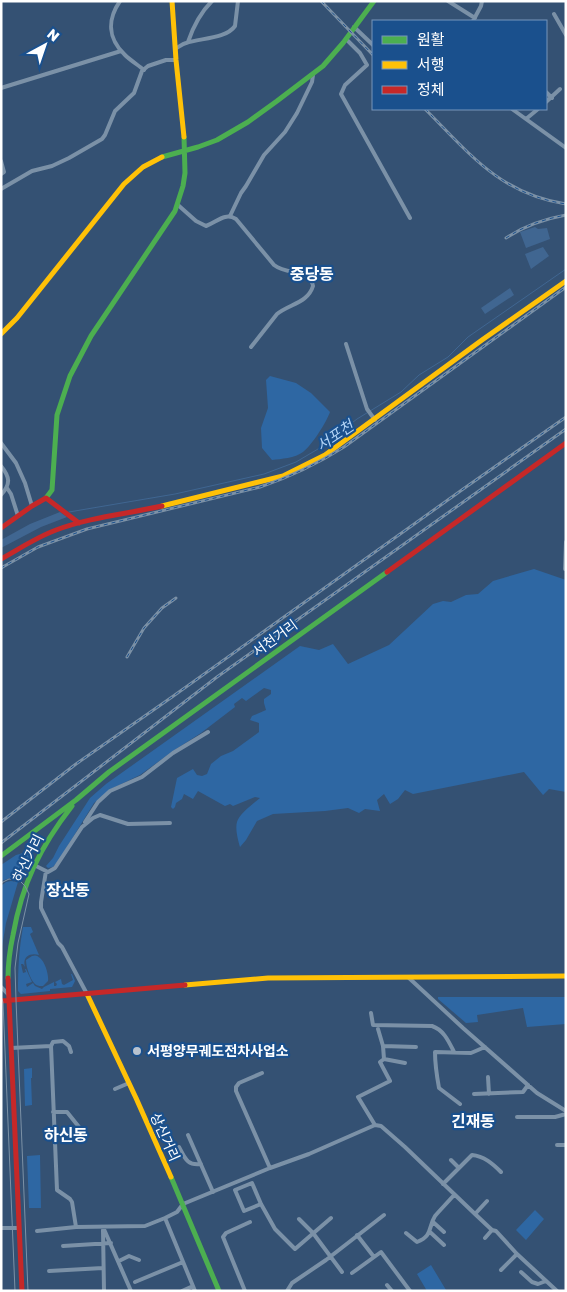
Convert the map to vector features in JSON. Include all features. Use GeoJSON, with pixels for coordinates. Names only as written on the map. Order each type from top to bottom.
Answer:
{"type":"FeatureCollection","features":[{"type":"Feature","properties":{"kind":"main road"},"geometry":{"type":"LineString","coordinates":[[1,528],[46,498],[52,490],[57,415],[70,376],[91,336],[178,205],[185,173],[185,150],[172,1]]}},
{"type":"Feature","properties":{"kind":"main road"},"geometry":{"type":"LineString","coordinates":[[1,334],[17,318],[124,182],[155,160],[173,152],[205,145],[241,126],[313,74],[338,50],[374,1]]}},
{"type":"Feature","properties":{"kind":"main road"},"geometry":{"type":"LineString","coordinates":[[1,559],[55,530],[97,518],[193,499],[283,476],[325,455],[566,281]]}},
{"type":"Feature","properties":{"kind":"main road","name":"서천거리"},"geometry":{"type":"LineString","coordinates":[[1,856],[76,800],[109,772],[566,443]]}},
{"type":"Feature","properties":{"kind":"main road"},"geometry":{"type":"LineString","coordinates":[[46,498],[79,523]]}},
{"type":"Feature","properties":{"kind":"main road","name":"하신거리"},"geometry":{"type":"LineString","coordinates":[[22,1291],[8,967],[11,938],[15,918],[34,865],[52,834],[76,800]]}},
{"type":"Feature","properties":{"kind":"main road"},"geometry":{"type":"LineString","coordinates":[[1,1002],[9,997],[86,994],[268,978],[566,976]]}},
{"type":"Feature","properties":{"kind":"main road","name":"상신거리"},"geometry":{"type":"LineString","coordinates":[[86,994],[129,1083],[183,1204],[219,1291]]}},
{"type":"Feature","properties":{"kind":"street"},"geometry":{"type":"LineString","coordinates":[[120,1],[112,15],[110,24],[113,38],[125,56],[144,70]]}},
{"type":"Feature","properties":{"kind":"street"},"geometry":{"type":"LineString","coordinates":[[188,42],[191,31],[199,17],[212,1]]}},
{"type":"Feature","properties":{"kind":"street"},"geometry":{"type":"LineString","coordinates":[[175,49],[184,43],[215,37],[234,29],[238,1]]}},
{"type":"Feature","properties":{"kind":"street"},"geometry":{"type":"LineString","coordinates":[[448,1],[474,20],[482,1]]}},
{"type":"Feature","properties":{"kind":"street"},"geometry":{"type":"LineString","coordinates":[[554,14],[566,35]]}},
{"type":"Feature","properties":{"kind":"street"},"geometry":{"type":"LineString","coordinates":[[354,27],[372,44]]}},
{"type":"Feature","properties":{"kind":"street"},"geometry":{"type":"LineString","coordinates":[[346,39],[360,53],[367,65],[345,85],[341,94],[410,218]]}},
{"type":"Feature","properties":{"kind":"street"},"geometry":{"type":"LineString","coordinates":[[1,88],[121,51]]}},
{"type":"Feature","properties":{"kind":"street"},"geometry":{"type":"LineString","coordinates":[[1,189],[32,171],[52,166],[68,158],[102,138],[115,111],[134,93],[144,70],[148,66],[166,60],[176,60]]}},
{"type":"Feature","properties":{"kind":"street"},"geometry":{"type":"LineString","coordinates":[[230,216],[241,193],[264,155],[284,132],[297,113],[312,82],[313,74]]}},
{"type":"Feature","properties":{"kind":"street"},"geometry":{"type":"LineString","coordinates":[[547,101],[560,90]]}},
{"type":"Feature","properties":{"kind":"street"},"geometry":{"type":"LineString","coordinates":[[547,93],[552,98]]}},
{"type":"Feature","properties":{"kind":"street"},"geometry":{"type":"LineString","coordinates":[[513,110],[566,148]]}},
{"type":"Feature","properties":{"kind":"street"},"geometry":{"type":"LineString","coordinates":[[526,119],[537,110]]}},
{"type":"Feature","properties":{"kind":"street"},"geometry":{"type":"LineString","coordinates":[[1,161],[4,172],[1,174]]}},
{"type":"Feature","properties":{"kind":"street"},"geometry":{"type":"LineString","coordinates":[[178,205],[196,221],[206,226],[228,215],[236,219],[279,269],[307,275],[311,278],[313,286],[308,296],[277,314],[252,347]]}},
{"type":"Feature","properties":{"kind":"street"},"geometry":{"type":"LineString","coordinates":[[346,344],[367,409],[375,420]]}},
{"type":"Feature","properties":{"kind":"street"},"geometry":{"type":"LineString","coordinates":[[1,443],[16,463],[32,506]]}},
{"type":"Feature","properties":{"kind":"street"},"geometry":{"type":"LineString","coordinates":[[1,466],[8,477],[7,488],[1,495]]}},
{"type":"Feature","properties":{"kind":"street"},"geometry":{"type":"LineString","coordinates":[[7,488],[11,494],[18,516]]}},
{"type":"Feature","properties":{"kind":"street"},"geometry":{"type":"LineString","coordinates":[[565,568],[566,542]]}},
{"type":"Feature","properties":{"kind":"street"},"geometry":{"type":"LineString","coordinates":[[34,865],[48,872],[55,868],[98,802],[110,791],[142,777],[173,753],[208,732]]}},
{"type":"Feature","properties":{"kind":"street"},"geometry":{"type":"LineString","coordinates":[[82,827],[100,815],[128,824],[170,824]]}},
{"type":"Feature","properties":{"kind":"street"},"geometry":{"type":"LineString","coordinates":[[46,871],[41,908],[86,994]]}},
{"type":"Feature","properties":{"kind":"street"},"geometry":{"type":"LineString","coordinates":[[409,978],[537,1093],[566,1113]]}},
{"type":"Feature","properties":{"kind":"street"},"geometry":{"type":"LineString","coordinates":[[1,987],[9,997]]}},
{"type":"Feature","properties":{"kind":"street"},"geometry":{"type":"LineString","coordinates":[[371,1013],[373,1025],[436,1027],[445,1036],[454,1052]]}},
{"type":"Feature","properties":{"kind":"street"},"geometry":{"type":"LineString","coordinates":[[375,1124],[358,1097],[390,1081],[380,1062],[384,1059],[383,1046],[378,1029]]}},
{"type":"Feature","properties":{"kind":"street"},"geometry":{"type":"LineString","coordinates":[[71,1052],[69,1046],[63,1041],[53,1042],[57,1190],[70,1198],[76,1228]]}},
{"type":"Feature","properties":{"kind":"street"},"geometry":{"type":"LineString","coordinates":[[11,1048],[52,1046]]}},
{"type":"Feature","properties":{"kind":"street"},"geometry":{"type":"LineString","coordinates":[[383,1046],[416,1047]]}},
{"type":"Feature","properties":{"kind":"street"},"geometry":{"type":"LineString","coordinates":[[460,1104],[440,1088],[437,1068],[434,1062],[435,1052],[471,1053],[485,1048]]}},
{"type":"Feature","properties":{"kind":"street"},"geometry":{"type":"LineString","coordinates":[[384,1059],[405,1063]]}},
{"type":"Feature","properties":{"kind":"street"},"geometry":{"type":"LineString","coordinates":[[262,1073],[240,1083],[236,1087],[236,1091],[270,1168]]}},
{"type":"Feature","properties":{"kind":"street"},"geometry":{"type":"LineString","coordinates":[[488,1077],[489,1094]]}},
{"type":"Feature","properties":{"kind":"street"},"geometry":{"type":"LineString","coordinates":[[115,1089],[129,1083]]}},
{"type":"Feature","properties":{"kind":"street"},"geometry":{"type":"LineString","coordinates":[[474,1094],[523,1092],[528,1085]]}},
{"type":"Feature","properties":{"kind":"street"},"geometry":{"type":"LineString","coordinates":[[54,1112],[67,1112],[78,1127]]}},
{"type":"Feature","properties":{"kind":"street"},"geometry":{"type":"LineString","coordinates":[[517,1118],[555,1117],[566,1113]]}},
{"type":"Feature","properties":{"kind":"street"},"geometry":{"type":"LineString","coordinates":[[37,1231],[145,1226],[177,1212],[183,1204],[309,1154],[375,1124],[382,1126],[405,1147],[454,1195],[492,1230],[496,1231],[517,1254],[557,1291]]}},
{"type":"Feature","properties":{"kind":"street"},"geometry":{"type":"LineString","coordinates":[[188,1135],[213,1192]]}},
{"type":"Feature","properties":{"kind":"street"},"geometry":{"type":"LineString","coordinates":[[557,1145],[566,1145]]}},
{"type":"Feature","properties":{"kind":"street"},"geometry":{"type":"LineString","coordinates":[[179,1147],[190,1164],[201,1164]]}},
{"type":"Feature","properties":{"kind":"street"},"geometry":{"type":"LineString","coordinates":[[443,1184],[475,1154],[490,1162],[501,1172]]}},
{"type":"Feature","properties":{"kind":"street"},"geometry":{"type":"LineString","coordinates":[[451,1160],[459,1168]]}},
{"type":"Feature","properties":{"kind":"street"},"geometry":{"type":"LineString","coordinates":[[261,1204],[244,1211],[235,1190],[252,1183],[261,1204],[275,1228],[295,1249],[331,1218]]}},
{"type":"Feature","properties":{"kind":"street"},"geometry":{"type":"LineString","coordinates":[[406,1233],[418,1242],[428,1236],[434,1218],[454,1195]]}},
{"type":"Feature","properties":{"kind":"street"},"geometry":{"type":"LineString","coordinates":[[475,1214],[486,1201]]}},
{"type":"Feature","properties":{"kind":"street"},"geometry":{"type":"LineString","coordinates":[[287,1291],[292,1283],[384,1215]]}},
{"type":"Feature","properties":{"kind":"street"},"geometry":{"type":"LineString","coordinates":[[165,1218],[195,1291]]}},
{"type":"Feature","properties":{"kind":"street"},"geometry":{"type":"LineString","coordinates":[[299,1219],[313,1233],[342,1272]]}},
{"type":"Feature","properties":{"kind":"street"},"geometry":{"type":"LineString","coordinates":[[245,1291],[223,1237],[226,1233],[250,1222]]}},
{"type":"Feature","properties":{"kind":"street"},"geometry":{"type":"LineString","coordinates":[[433,1222],[444,1232]]}},
{"type":"Feature","properties":{"kind":"street"},"geometry":{"type":"LineString","coordinates":[[103,1227],[131,1291]]}},
{"type":"Feature","properties":{"kind":"street"},"geometry":{"type":"LineString","coordinates":[[103,1227],[104,1291]]}},
{"type":"Feature","properties":{"kind":"street"},"geometry":{"type":"LineString","coordinates":[[1,1228],[19,1228]]}},
{"type":"Feature","properties":{"kind":"street"},"geometry":{"type":"LineString","coordinates":[[485,1238],[492,1230]]}},
{"type":"Feature","properties":{"kind":"street"},"geometry":{"type":"LineString","coordinates":[[430,1232],[444,1246]]}},
{"type":"Feature","properties":{"kind":"street"},"geometry":{"type":"LineString","coordinates":[[357,1236],[374,1257]]}},
{"type":"Feature","properties":{"kind":"street"},"geometry":{"type":"LineString","coordinates":[[63,1246],[110,1243]]}},
{"type":"Feature","properties":{"kind":"street"},"geometry":{"type":"LineString","coordinates":[[352,1273],[381,1252],[410,1291]]}},
{"type":"Feature","properties":{"kind":"street"},"geometry":{"type":"LineString","coordinates":[[500,1270],[517,1254]]}},
{"type":"Feature","properties":{"kind":"street"},"geometry":{"type":"LineString","coordinates":[[119,1261],[129,1256],[139,1260]]}},
{"type":"Feature","properties":{"kind":"street"},"geometry":{"type":"LineString","coordinates":[[135,1282],[183,1262]]}},
{"type":"Feature","properties":{"kind":"street"},"geometry":{"type":"LineString","coordinates":[[49,1271],[103,1268]]}},
{"type":"Feature","properties":{"kind":"street"},"geometry":{"type":"LineString","coordinates":[[521,1272],[532,1282],[538,1284],[546,1281]]}},
{"type":"Feature","properties":{"kind":"street"},"geometry":{"type":"LineString","coordinates":[[387,1284],[392,1291]]}},
{"type":"Feature","properties":{"kind":"street"},"geometry":{"type":"LineString","coordinates":[[182,1291],[193,1286]]}},
{"type":"Feature","properties":{"kind":"shaded area"},"geometry":{"type":"Polygon","coordinates":[[[535,227],[538,229],[547,228],[550,239],[526,248],[520,232],[535,227]]]}},
{"type":"Feature","properties":{"kind":"shaded area"},"geometry":{"type":"Polygon","coordinates":[[[543,247],[549,256],[531,269],[525,254],[543,247]]]}},
{"type":"Feature","properties":{"kind":"shaded area"},"geometry":{"type":"Polygon","coordinates":[[[510,288],[514,295],[485,314],[481,308],[510,288]]]}},
{"type":"Feature","properties":{"kind":"shaded area"},"geometry":{"type":"Polygon","coordinates":[[[270,376],[296,383],[311,393],[330,412],[318,434],[303,452],[284,459],[272,460],[262,448],[261,428],[268,408],[266,380],[270,376]]]}},
{"type":"Feature","properties":{"kind":"shaded area"},"geometry":{"type":"Polygon","coordinates":[[[60,512],[67,517],[41,527],[1,548],[1,540],[30,524],[60,512]]]}},
{"type":"Feature","properties":{"kind":"shaded area"},"geometry":{"type":"Polygon","coordinates":[[[534,569],[566,580],[566,792],[549,789],[543,795],[524,772],[413,794],[405,790],[398,799],[390,804],[384,794],[377,800],[380,811],[365,809],[359,813],[348,808],[273,814],[257,821],[240,847],[236,825],[238,819],[260,798],[255,797],[233,806],[230,804],[225,806],[198,791],[193,799],[184,794],[173,809],[171,807],[177,778],[193,769],[197,775],[207,774],[211,764],[259,732],[259,723],[250,720],[252,716],[266,710],[264,699],[271,694],[271,690],[264,688],[246,701],[242,698],[234,704],[235,707],[201,733],[140,775],[111,789],[94,803],[59,860],[53,867],[48,868],[46,866],[53,858],[90,798],[106,784],[300,646],[319,650],[333,644],[348,664],[389,645],[433,604],[443,601],[451,602],[466,595],[478,594],[493,581],[534,569]]]}},
{"type":"Feature","properties":{"kind":"shaded area"},"geometry":{"type":"Polygon","coordinates":[[[27,852],[30,855],[19,880],[11,878],[1,881],[1,865],[16,855],[27,852]]]}},
{"type":"Feature","properties":{"kind":"shaded area"},"geometry":{"type":"Polygon","coordinates":[[[11,881],[18,882],[6,923],[1,953],[1,886],[11,881]]]}},
{"type":"Feature","properties":{"kind":"shaded area"},"geometry":{"type":"Polygon","coordinates":[[[23,927],[31,927],[33,932],[30,934],[39,955],[33,954],[28,956],[24,963],[25,967],[21,964],[23,973],[26,972],[26,969],[32,982],[26,984],[27,987],[33,983],[42,989],[54,982],[54,986],[56,986],[55,982],[61,979],[64,985],[73,980],[72,974],[75,981],[72,987],[21,994],[18,991],[23,927]]]}},
{"type":"Feature","properties":{"kind":"shaded area"},"geometry":{"type":"Polygon","coordinates":[[[32,956],[39,957],[44,962],[48,981],[43,986],[35,984],[31,979],[26,960],[32,956]]]}},
{"type":"Feature","properties":{"kind":"shaded area"},"geometry":{"type":"Polygon","coordinates":[[[438,997],[566,997],[566,1024],[527,1027],[523,1008],[477,1015],[478,1022],[466,1023],[438,997]]]}},
{"type":"Feature","properties":{"kind":"shaded area"},"geometry":{"type":"Polygon","coordinates":[[[32,1068],[32,1105],[25,1106],[24,1069],[32,1068]]]}},
{"type":"Feature","properties":{"kind":"shaded area"},"geometry":{"type":"Polygon","coordinates":[[[40,1155],[41,1208],[29,1208],[27,1156],[40,1155]]]}},
{"type":"Feature","properties":{"kind":"shaded area"},"geometry":{"type":"Polygon","coordinates":[[[535,1210],[544,1219],[526,1240],[516,1230],[535,1210]]]}},
{"type":"Feature","properties":{"kind":"shaded area"},"geometry":{"type":"Polygon","coordinates":[[[431,1265],[446,1290],[427,1291],[417,1274],[431,1265]]]}},
{"type":"Feature","properties":{"kind":"waterway","name":"서포천"},"geometry":{"type":"LineString","coordinates":[[69,512],[175,494],[264,474],[296,462],[318,449],[357,419],[401,392],[419,375],[448,357],[468,337],[566,269]]}},
{"type":"Feature","properties":{"kind":"tram line"},"geometry":{"type":"LineString","coordinates":[[1,883],[9,879],[19,880],[29,894],[18,943],[15,968],[28,1291]]}},
{"type":"Feature","properties":{"kind":"tram line"},"geometry":{"type":"LineString","coordinates":[[1,997],[3,1002],[15,1291]]}},
{"type":"Feature","properties":{"kind":"railway"},"geometry":{"type":"LineString","coordinates":[[321,1],[372,54]]}},
{"type":"Feature","properties":{"kind":"railway"},"geometry":{"type":"LineString","coordinates":[[426,110],[472,156],[504,181],[522,191],[543,199],[566,204]]}},
{"type":"Feature","properties":{"kind":"railway"},"geometry":{"type":"LineString","coordinates":[[506,238],[534,224],[566,215]]}},
{"type":"Feature","properties":{"kind":"railway"},"geometry":{"type":"LineString","coordinates":[[1,568],[38,547],[87,529],[260,487],[313,464],[344,447],[566,287]]}},
{"type":"Feature","properties":{"kind":"railway"},"geometry":{"type":"LineString","coordinates":[[1,822],[76,764],[566,417]]}},
{"type":"Feature","properties":{"kind":"railway"},"geometry":{"type":"LineString","coordinates":[[1,843],[217,677],[566,429]]}},
{"type":"Feature","properties":{"kind":"railway"},"geometry":{"type":"LineString","coordinates":[[127,657],[144,628],[162,608],[176,598]]}},
{"type":"Feature","properties":{"kind":"traffic: fast"},"geometry":{"type":"LineString","coordinates":[[162,157],[217,140],[248,122],[277,101],[323,66],[343,43],[374,1]]}},
{"type":"Feature","properties":{"kind":"traffic: fast"},"geometry":{"type":"LineString","coordinates":[[46,498],[52,490],[57,415],[70,376],[91,336],[175,211],[185,173],[184,137]]}},
{"type":"Feature","properties":{"kind":"traffic: fast"},"geometry":{"type":"LineString","coordinates":[[1,856],[76,800],[109,772],[387,572]]}},
{"type":"Feature","properties":{"kind":"traffic: fast"},"geometry":{"type":"LineString","coordinates":[[8,978],[12,940],[27,883],[42,851],[72,806]]}},
{"type":"Feature","properties":{"kind":"traffic: fast"},"geometry":{"type":"LineString","coordinates":[[171,1177],[219,1291]]}},
{"type":"Feature","properties":{"kind":"traffic: slow"},"geometry":{"type":"LineString","coordinates":[[172,1],[184,137]]}},
{"type":"Feature","properties":{"kind":"traffic: slow"},"geometry":{"type":"LineString","coordinates":[[1,334],[17,318],[124,184],[143,167],[162,157]]}},
{"type":"Feature","properties":{"kind":"traffic: slow"},"geometry":{"type":"LineString","coordinates":[[162,506],[283,476],[325,455],[566,281]]}},
{"type":"Feature","properties":{"kind":"traffic: slow"},"geometry":{"type":"LineString","coordinates":[[185,985],[268,978],[566,976]]}},
{"type":"Feature","properties":{"kind":"traffic: slow"},"geometry":{"type":"LineString","coordinates":[[87,994],[171,1177]]}},
{"type":"Feature","properties":{"kind":"traffic: jam"},"geometry":{"type":"LineString","coordinates":[[387,572],[566,443]]}},
{"type":"Feature","properties":{"kind":"traffic: jam"},"geometry":{"type":"LineString","coordinates":[[1,528],[46,498],[79,523]]}},
{"type":"Feature","properties":{"kind":"traffic: jam"},"geometry":{"type":"LineString","coordinates":[[1,559],[28,543],[56,530],[95,519],[162,506]]}},
{"type":"Feature","properties":{"kind":"traffic: jam"},"geometry":{"type":"LineString","coordinates":[[8,978],[22,1291]]}},
{"type":"Feature","properties":{"kind":"traffic: jam"},"geometry":{"type":"LineString","coordinates":[[1,1001],[185,985]]}},
{"type":"Feature","properties":{"kind":"place","name":"서평양무궤도전차사업소"},"geometry":{"type":"Point","coordinates":[137,1051]}},
{"type":"Feature","properties":{"kind":"district","name":"중당동"},"geometry":{"type":"Point","coordinates":[312,274]}},
{"type":"Feature","properties":{"kind":"district","name":"장산동"},"geometry":{"type":"Point","coordinates":[68,890]}},
{"type":"Feature","properties":{"kind":"district","name":"긴재동"},"geometry":{"type":"Point","coordinates":[473,1121]}},
{"type":"Feature","properties":{"kind":"district","name":"하신동"},"geometry":{"type":"Point","coordinates":[66,1135]}}]}
